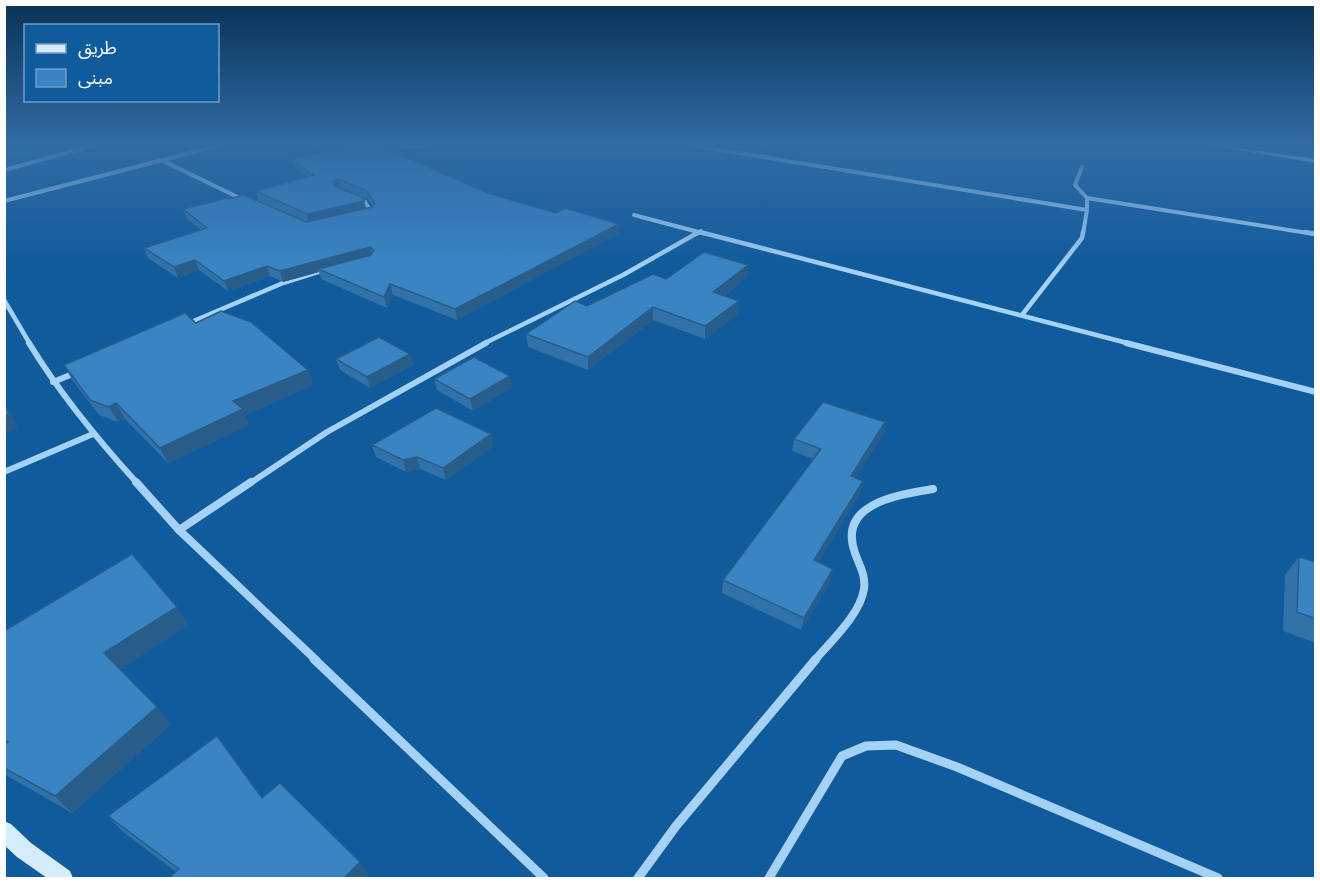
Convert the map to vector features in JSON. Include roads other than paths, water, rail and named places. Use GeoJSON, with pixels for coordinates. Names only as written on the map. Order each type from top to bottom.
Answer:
{"type":"FeatureCollection","features":[{"type":"Feature","properties":{"kind":"street"},"geometry":{"type":"LineString","coordinates":[[4,201],[57,187]]}},
{"type":"Feature","properties":{"kind":"street"},"geometry":{"type":"LineString","coordinates":[[217,187],[246,201]]}},
{"type":"Feature","properties":{"kind":"street"},"geometry":{"type":"LineString","coordinates":[[948,187],[1087,210]]}},
{"type":"Feature","properties":{"kind":"street"},"geometry":{"type":"LineString","coordinates":[[1077,187],[1087,198],[1316,234]]}},
{"type":"Feature","properties":{"kind":"street"},"geometry":{"type":"LineString","coordinates":[[348,195],[364,202],[373,213],[363,215]]}},
{"type":"Feature","properties":{"kind":"street"},"geometry":{"type":"LineString","coordinates":[[1022,315],[1082,238],[1087,198]]}},
{"type":"Feature","properties":{"kind":"street"},"geometry":{"type":"LineString","coordinates":[[634,214],[1316,392]]}},
{"type":"Feature","properties":{"kind":"street"},"geometry":{"type":"LineString","coordinates":[[179,530],[327,432],[457,357],[623,275],[701,230]]}},
{"type":"Feature","properties":{"kind":"street"},"geometry":{"type":"LineString","coordinates":[[184,326],[283,284],[329,269]]}},
{"type":"Feature","properties":{"kind":"street"},"geometry":{"type":"LineString","coordinates":[[4,300],[53,382],[93,434],[179,530],[544,879]]}},
{"type":"Feature","properties":{"kind":"street"},"geometry":{"type":"LineString","coordinates":[[53,382],[86,368]]}},
{"type":"Feature","properties":{"kind":"street"},"geometry":{"type":"LineString","coordinates":[[4,472],[93,434]]}},
{"type":"Feature","properties":{"kind":"street"},"geometry":{"type":"LineString","coordinates":[[638,879],[676,826],[841,629],[864,593],[864,570],[854,551],[852,530],[859,515],[874,502],[933,489]]}},
{"type":"Feature","properties":{"kind":"street"},"geometry":{"type":"LineString","coordinates":[[769,879],[842,756],[854,750],[881,744],[896,745],[957,767],[1218,879]]}},
{"type":"Feature","properties":{"kind":"street"},"geometry":{"type":"LineString","coordinates":[[4,831],[24,850],[63,879]]}}]}
